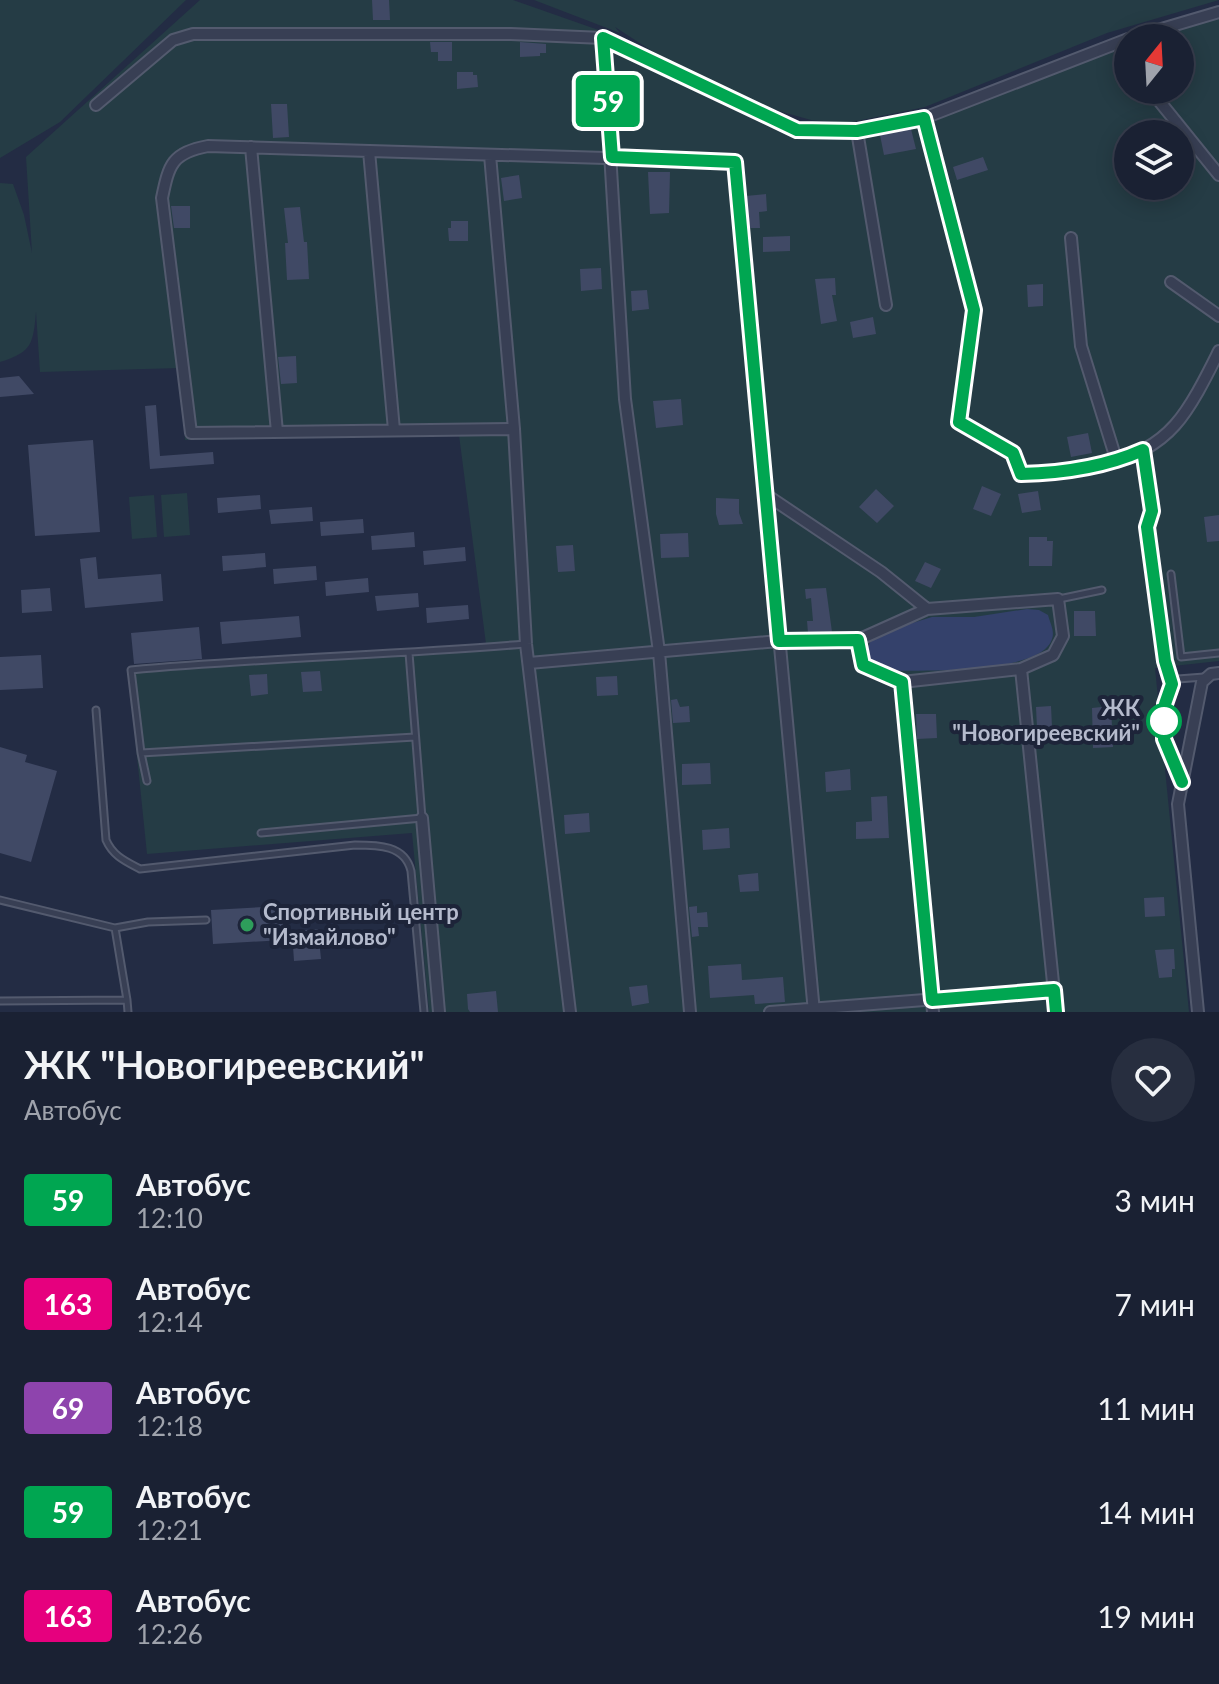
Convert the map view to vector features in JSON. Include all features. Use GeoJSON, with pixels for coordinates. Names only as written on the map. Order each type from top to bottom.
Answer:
{"type":"FeatureCollection","features":[{"type":"Feature","properties":{"kind":"street"},"geometry":{"type":"LineString","coordinates":[[1177,24],[1219,12]]}},
{"type":"Feature","properties":{"kind":"street"},"geometry":{"type":"LineString","coordinates":[[96,105],[173,40],[193,34],[511,34],[603,38],[797,130],[857,131],[924,118],[1114,44]]}},
{"type":"Feature","properties":{"kind":"street"},"geometry":{"type":"LineString","coordinates":[[603,38],[625,399],[659,652],[690,1012]]}},
{"type":"Feature","properties":{"kind":"street"},"geometry":{"type":"LineString","coordinates":[[1162,104],[1219,175]]}},
{"type":"Feature","properties":{"kind":"street"},"geometry":{"type":"LineString","coordinates":[[924,118],[974,310],[959,422],[1013,453],[1021,474],[1051,473],[1117,462],[1143,450],[1175,425],[1219,351]]}},
{"type":"Feature","properties":{"kind":"street"},"geometry":{"type":"LineString","coordinates":[[857,131],[886,305]]}},
{"type":"Feature","properties":{"kind":"street"},"geometry":{"type":"LineString","coordinates":[[514,429],[191,433],[162,198],[168,170],[186,150],[208,146],[735,162],[814,1010]]}},
{"type":"Feature","properties":{"kind":"street"},"geometry":{"type":"LineString","coordinates":[[251,147],[277,432]]}},
{"type":"Feature","properties":{"kind":"street"},"geometry":{"type":"LineString","coordinates":[[369,151],[394,430]]}},
{"type":"Feature","properties":{"kind":"street"},"geometry":{"type":"LineString","coordinates":[[490,155],[514,429],[526,644],[570,1012]]}},
{"type":"Feature","properties":{"kind":"street"},"geometry":{"type":"LineString","coordinates":[[1071,238],[1081,346],[1117,462]]}},
{"type":"Feature","properties":{"kind":"street"},"geometry":{"type":"LineString","coordinates":[[1171,282],[1219,316]]}},
{"type":"Feature","properties":{"kind":"street"},"geometry":{"type":"LineString","coordinates":[[765,494],[881,572],[927,609]]}},
{"type":"Feature","properties":{"kind":"street"},"geometry":{"type":"LineString","coordinates":[[529,663],[779,641],[858,640],[927,609],[1058,599],[1063,636],[1053,655],[1021,669],[902,682],[863,665],[858,640]]}},
{"type":"Feature","properties":{"kind":"street"},"geometry":{"type":"LineString","coordinates":[[1021,669],[1056,1012]]}},
{"type":"Feature","properties":{"kind":"street"},"geometry":{"type":"LineString","coordinates":[[1198,1012],[1178,804],[1205,677],[1219,673]]}},
{"type":"Feature","properties":{"kind":"street"},"geometry":{"type":"LineString","coordinates":[[902,682],[933,1012]]}},
{"type":"Feature","properties":{"kind":"street"},"geometry":{"type":"LineString","coordinates":[[422,818],[439,1012]]}},
{"type":"Feature","properties":{"kind":"street"},"geometry":{"type":"LineString","coordinates":[[770,1012],[1054,990]]}},
{"type":"Feature","properties":{"kind":"lane"},"geometry":{"type":"LineString","coordinates":[[1143,450],[1152,511],[1147,527],[1165,661],[1172,684]]}},
{"type":"Feature","properties":{"kind":"lane"},"geometry":{"type":"LineString","coordinates":[[1171,574],[1181,657],[1219,653]]}},
{"type":"Feature","properties":{"kind":"lane"},"geometry":{"type":"LineString","coordinates":[[1058,599],[1102,590]]}},
{"type":"Feature","properties":{"kind":"lane"},"geometry":{"type":"LineString","coordinates":[[147,781],[131,670],[526,644]]}},
{"type":"Feature","properties":{"kind":"lane"},"geometry":{"type":"LineString","coordinates":[[261,833],[422,818],[409,653]]}},
{"type":"Feature","properties":{"kind":"lane"},"geometry":{"type":"LineString","coordinates":[[1182,782],[1164,739],[1165,704],[1172,684],[1178,679],[1205,677]]}},
{"type":"Feature","properties":{"kind":"lane"},"geometry":{"type":"LineString","coordinates":[[96,710],[106,840],[111,852],[140,869],[355,845],[381,845],[400,852],[408,860],[411,871],[424,1012]]}},
{"type":"Feature","properties":{"kind":"lane"},"geometry":{"type":"LineString","coordinates":[[141,753],[415,737]]}},
{"type":"Feature","properties":{"kind":"lane"},"geometry":{"type":"LineString","coordinates":[[0,900],[115,928],[148,922],[206,920]]}},
{"type":"Feature","properties":{"kind":"lane"},"geometry":{"type":"LineString","coordinates":[[115,928],[128,1012]]}},
{"type":"Feature","properties":{"kind":"lane"},"geometry":{"type":"LineString","coordinates":[[0,1001],[127,1000]]}},
{"type":"Feature","properties":{"kind":"shaded area"},"geometry":{"type":"Polygon","coordinates":[[[0,0],[186,0],[60,122],[0,158],[0,0]]]}},
{"type":"Feature","properties":{"kind":"shaded area"},"geometry":{"type":"Polygon","coordinates":[[[200,0],[513,0],[627,40],[669,62],[615,27],[620,33],[534,0],[1219,0],[1138,24],[1114,24],[1114,31],[925,107],[847,123],[811,120],[750,103],[797,126],[860,125],[908,116],[968,96],[1114,39],[1114,104],[1194,104],[1194,24],[1164,24],[1219,8],[1219,661],[1155,668],[1189,1012],[429,1012],[412,833],[147,854],[128,669],[486,644],[459,435],[185,440],[180,368],[40,372],[36,312],[29,345],[19,354],[0,362],[0,183],[13,184],[32,253],[26,157],[200,0]]]}},
{"type":"Feature","properties":{"kind":"shaded area"},"geometry":{"type":"Polygon","coordinates":[[[187,493],[190,535],[164,537],[161,495],[187,493]]]}},
{"type":"Feature","properties":{"kind":"shaded area"},"geometry":{"type":"Polygon","coordinates":[[[154,495],[157,537],[132,539],[129,497],[154,495]]]}},
{"type":"Feature","properties":{"kind":"water"},"geometry":{"type":"Polygon","coordinates":[[[1027,609],[1048,615],[1053,633],[1043,651],[1026,659],[1003,665],[925,671],[887,671],[875,669],[870,663],[867,649],[872,638],[886,631],[932,617],[974,617],[1027,609]]]}},
{"type":"Feature","properties":{"kind":"building"},"geometry":{"type":"Polygon","coordinates":[[[372,0],[389,0],[390,20],[373,20],[372,0]]]}},
{"type":"Feature","properties":{"kind":"building"},"geometry":{"type":"Polygon","coordinates":[[[430,42],[452,42],[452,61],[438,61],[438,52],[431,52],[430,42]]]}},
{"type":"Feature","properties":{"kind":"building"},"geometry":{"type":"Polygon","coordinates":[[[520,42],[546,44],[546,53],[520,57],[520,42]]]}},
{"type":"Feature","properties":{"kind":"building"},"geometry":{"type":"Polygon","coordinates":[[[457,72],[473,72],[477,75],[478,87],[457,89],[457,72]]]}},
{"type":"Feature","properties":{"kind":"building"},"geometry":{"type":"Polygon","coordinates":[[[628,74],[633,129],[617,130],[613,76],[628,74]]]}},
{"type":"Feature","properties":{"kind":"building"},"geometry":{"type":"Polygon","coordinates":[[[271,104],[287,104],[289,137],[273,138],[271,104]]]}},
{"type":"Feature","properties":{"kind":"building"},"geometry":{"type":"Polygon","coordinates":[[[911,129],[916,149],[884,155],[880,135],[911,129]]]}},
{"type":"Feature","properties":{"kind":"building"},"geometry":{"type":"Polygon","coordinates":[[[983,157],[988,170],[957,180],[953,167],[983,157]]]}},
{"type":"Feature","properties":{"kind":"building"},"geometry":{"type":"Polygon","coordinates":[[[648,172],[670,172],[669,213],[650,214],[648,172]]]}},
{"type":"Feature","properties":{"kind":"building"},"geometry":{"type":"Polygon","coordinates":[[[519,175],[522,198],[504,201],[501,178],[519,175]]]}},
{"type":"Feature","properties":{"kind":"building"},"geometry":{"type":"Polygon","coordinates":[[[766,194],[767,211],[759,212],[760,228],[749,228],[746,196],[766,194]]]}},
{"type":"Feature","properties":{"kind":"building"},"geometry":{"type":"Polygon","coordinates":[[[171,206],[190,206],[190,228],[174,228],[171,206]]]}},
{"type":"Feature","properties":{"kind":"building"},"geometry":{"type":"Polygon","coordinates":[[[300,207],[304,242],[307,242],[309,279],[287,280],[285,243],[288,243],[284,208],[300,207]]]}},
{"type":"Feature","properties":{"kind":"building"},"geometry":{"type":"Polygon","coordinates":[[[451,221],[468,221],[468,241],[449,241],[451,221]]]}},
{"type":"Feature","properties":{"kind":"building"},"geometry":{"type":"Polygon","coordinates":[[[790,236],[790,251],[763,252],[763,237],[790,236]]]}},
{"type":"Feature","properties":{"kind":"building"},"geometry":{"type":"Polygon","coordinates":[[[601,268],[602,289],[581,291],[580,269],[601,268]]]}},
{"type":"Feature","properties":{"kind":"building"},"geometry":{"type":"Polygon","coordinates":[[[835,278],[836,295],[832,295],[837,321],[821,324],[815,279],[835,278]]]}},
{"type":"Feature","properties":{"kind":"building"},"geometry":{"type":"Polygon","coordinates":[[[1043,284],[1043,306],[1028,307],[1027,285],[1043,284]]]}},
{"type":"Feature","properties":{"kind":"building"},"geometry":{"type":"Polygon","coordinates":[[[647,290],[649,309],[632,311],[631,291],[647,290]]]}},
{"type":"Feature","properties":{"kind":"building"},"geometry":{"type":"Polygon","coordinates":[[[873,317],[876,334],[853,338],[850,322],[873,317]]]}},
{"type":"Feature","properties":{"kind":"building"},"geometry":{"type":"Polygon","coordinates":[[[296,356],[297,383],[281,384],[278,357],[296,356]]]}},
{"type":"Feature","properties":{"kind":"building"},"geometry":{"type":"Polygon","coordinates":[[[19,376],[34,394],[0,397],[0,378],[19,376]]]}},
{"type":"Feature","properties":{"kind":"building"},"geometry":{"type":"Polygon","coordinates":[[[681,399],[683,425],[656,428],[653,401],[681,399]]]}},
{"type":"Feature","properties":{"kind":"building"},"geometry":{"type":"Polygon","coordinates":[[[156,405],[160,456],[213,452],[214,464],[150,469],[145,406],[156,405]]]}},
{"type":"Feature","properties":{"kind":"building"},"geometry":{"type":"Polygon","coordinates":[[[1088,433],[1092,453],[1071,457],[1067,437],[1088,433]]]}},
{"type":"Feature","properties":{"kind":"building"},"geometry":{"type":"Polygon","coordinates":[[[93,440],[100,532],[35,536],[28,445],[93,440]]]}},
{"type":"Feature","properties":{"kind":"building"},"geometry":{"type":"Polygon","coordinates":[[[982,486],[1001,494],[991,516],[973,509],[982,486]]]}},
{"type":"Feature","properties":{"kind":"building"},"geometry":{"type":"Polygon","coordinates":[[[876,489],[894,506],[877,523],[859,507],[876,489]]]}},
{"type":"Feature","properties":{"kind":"building"},"geometry":{"type":"Polygon","coordinates":[[[1038,491],[1041,510],[1022,513],[1018,494],[1038,491]]]}},
{"type":"Feature","properties":{"kind":"building"},"geometry":{"type":"Polygon","coordinates":[[[260,495],[261,509],[218,513],[217,498],[260,495]]]}},
{"type":"Feature","properties":{"kind":"building"},"geometry":{"type":"Polygon","coordinates":[[[716,498],[739,499],[743,524],[719,525],[716,498]]]}},
{"type":"Feature","properties":{"kind":"building"},"geometry":{"type":"Polygon","coordinates":[[[312,507],[313,521],[271,524],[269,510],[312,507]]]}},
{"type":"Feature","properties":{"kind":"building"},"geometry":{"type":"Polygon","coordinates":[[[1219,515],[1219,541],[1207,542],[1204,517],[1219,515]]]}},
{"type":"Feature","properties":{"kind":"building"},"geometry":{"type":"Polygon","coordinates":[[[363,519],[364,533],[321,536],[320,522],[363,519]]]}},
{"type":"Feature","properties":{"kind":"building"},"geometry":{"type":"Polygon","coordinates":[[[414,532],[415,547],[372,550],[371,536],[414,532]]]}},
{"type":"Feature","properties":{"kind":"building"},"geometry":{"type":"Polygon","coordinates":[[[688,533],[689,557],[661,558],[660,534],[688,533]]]}},
{"type":"Feature","properties":{"kind":"building"},"geometry":{"type":"Polygon","coordinates":[[[1029,537],[1047,537],[1047,541],[1053,541],[1052,566],[1029,566],[1029,537]]]}},
{"type":"Feature","properties":{"kind":"building"},"geometry":{"type":"Polygon","coordinates":[[[573,545],[575,571],[558,572],[556,546],[573,545]]]}},
{"type":"Feature","properties":{"kind":"building"},"geometry":{"type":"Polygon","coordinates":[[[465,547],[466,561],[424,565],[423,551],[465,547]]]}},
{"type":"Feature","properties":{"kind":"building"},"geometry":{"type":"Polygon","coordinates":[[[265,553],[266,567],[223,571],[222,556],[265,553]]]}},
{"type":"Feature","properties":{"kind":"building"},"geometry":{"type":"Polygon","coordinates":[[[96,557],[98,579],[161,574],[163,601],[85,608],[80,559],[96,557]]]}},
{"type":"Feature","properties":{"kind":"building"},"geometry":{"type":"Polygon","coordinates":[[[925,562],[941,569],[931,588],[915,581],[925,562]]]}},
{"type":"Feature","properties":{"kind":"building"},"geometry":{"type":"Polygon","coordinates":[[[316,566],[317,580],[274,584],[273,569],[316,566]]]}},
{"type":"Feature","properties":{"kind":"building"},"geometry":{"type":"Polygon","coordinates":[[[368,578],[369,592],[326,596],[325,582],[368,578]]]}},
{"type":"Feature","properties":{"kind":"building"},"geometry":{"type":"Polygon","coordinates":[[[50,588],[52,611],[22,613],[21,590],[50,588]]]}},
{"type":"Feature","properties":{"kind":"building"},"geometry":{"type":"Polygon","coordinates":[[[826,588],[832,632],[808,633],[807,621],[813,621],[811,598],[806,599],[805,589],[826,588]]]}},
{"type":"Feature","properties":{"kind":"building"},"geometry":{"type":"Polygon","coordinates":[[[418,593],[419,607],[377,611],[375,596],[418,593]]]}},
{"type":"Feature","properties":{"kind":"building"},"geometry":{"type":"Polygon","coordinates":[[[468,605],[469,619],[427,623],[426,608],[468,605]]]}},
{"type":"Feature","properties":{"kind":"building"},"geometry":{"type":"Polygon","coordinates":[[[1074,611],[1095,611],[1096,636],[1074,636],[1074,611]]]}},
{"type":"Feature","properties":{"kind":"building"},"geometry":{"type":"Polygon","coordinates":[[[299,616],[301,637],[222,644],[220,622],[299,616]]]}},
{"type":"Feature","properties":{"kind":"building"},"geometry":{"type":"Polygon","coordinates":[[[199,627],[202,659],[134,664],[131,633],[199,627]]]}},
{"type":"Feature","properties":{"kind":"building"},"geometry":{"type":"Polygon","coordinates":[[[41,655],[43,688],[0,690],[0,657],[41,655]]]}},
{"type":"Feature","properties":{"kind":"building"},"geometry":{"type":"Polygon","coordinates":[[[320,671],[322,691],[303,692],[301,672],[320,671]]]}},
{"type":"Feature","properties":{"kind":"building"},"geometry":{"type":"Polygon","coordinates":[[[267,674],[268,694],[251,696],[249,675],[267,674]]]}},
{"type":"Feature","properties":{"kind":"building"},"geometry":{"type":"Polygon","coordinates":[[[617,676],[618,695],[597,696],[596,677],[617,676]]]}},
{"type":"Feature","properties":{"kind":"building"},"geometry":{"type":"Polygon","coordinates":[[[677,699],[680,707],[689,706],[690,722],[673,723],[671,700],[677,699]]]}},
{"type":"Feature","properties":{"kind":"building"},"geometry":{"type":"Polygon","coordinates":[[[1051,706],[1052,727],[1037,728],[1036,707],[1051,706]]]}},
{"type":"Feature","properties":{"kind":"building"},"geometry":{"type":"Polygon","coordinates":[[[1111,706],[1113,747],[1093,748],[1092,708],[1111,706]]]}},
{"type":"Feature","properties":{"kind":"building"},"geometry":{"type":"Polygon","coordinates":[[[916,714],[936,714],[937,738],[917,739],[916,714]]]}},
{"type":"Feature","properties":{"kind":"building"},"geometry":{"type":"Polygon","coordinates":[[[0,747],[27,755],[25,762],[57,771],[31,862],[0,853],[0,747]]]}},
{"type":"Feature","properties":{"kind":"building"},"geometry":{"type":"Polygon","coordinates":[[[710,763],[711,784],[682,785],[682,764],[710,763]]]}},
{"type":"Feature","properties":{"kind":"building"},"geometry":{"type":"Polygon","coordinates":[[[850,769],[851,790],[826,792],[825,772],[850,769]]]}},
{"type":"Feature","properties":{"kind":"building"},"geometry":{"type":"Polygon","coordinates":[[[887,796],[889,838],[856,839],[856,822],[872,821],[871,797],[887,796]]]}},
{"type":"Feature","properties":{"kind":"building"},"geometry":{"type":"Polygon","coordinates":[[[589,813],[590,832],[565,834],[564,815],[589,813]]]}},
{"type":"Feature","properties":{"kind":"building"},"geometry":{"type":"Polygon","coordinates":[[[729,828],[730,848],[703,850],[702,830],[729,828]]]}},
{"type":"Feature","properties":{"kind":"building"},"geometry":{"type":"Polygon","coordinates":[[[758,873],[759,891],[740,892],[738,875],[758,873]]]}},
{"type":"Feature","properties":{"kind":"building"},"geometry":{"type":"Polygon","coordinates":[[[1164,897],[1165,916],[1145,917],[1144,898],[1164,897]]]}},
{"type":"Feature","properties":{"kind":"building","name":"Спортивный центр \"Измайлово\""},"geometry":{"type":"Polygon","coordinates":[[[282,906],[284,940],[213,944],[211,910],[282,906]]]}},
{"type":"Feature","properties":{"kind":"building"},"geometry":{"type":"Polygon","coordinates":[[[697,906],[697,913],[707,912],[708,927],[698,927],[699,936],[692,937],[689,907],[697,906]]]}},
{"type":"Feature","properties":{"kind":"building"},"geometry":{"type":"Polygon","coordinates":[[[318,929],[321,959],[294,961],[292,931],[318,929]]]}},
{"type":"Feature","properties":{"kind":"building"},"geometry":{"type":"Polygon","coordinates":[[[1174,949],[1175,969],[1172,969],[1172,977],[1159,978],[1155,950],[1174,949]]]}},
{"type":"Feature","properties":{"kind":"building"},"geometry":{"type":"Polygon","coordinates":[[[741,964],[742,980],[783,977],[785,1002],[755,1004],[754,995],[710,998],[708,966],[741,964]]]}},
{"type":"Feature","properties":{"kind":"building"},"geometry":{"type":"Polygon","coordinates":[[[647,985],[649,1003],[632,1006],[629,987],[647,985]]]}},
{"type":"Feature","properties":{"kind":"building"},"geometry":{"type":"Polygon","coordinates":[[[496,991],[498,1012],[470,1012],[467,994],[496,991]]]}},
{"type":"Feature","properties":{"kind":"bus line","name":"59"},"geometry":{"type":"LineString","coordinates":[[1056,1012],[1054,990],[932,1000],[902,682],[863,665],[858,640],[779,641],[735,162],[612,157],[603,38],[797,130],[857,131],[924,118],[974,310],[959,422],[1013,453],[1021,474],[1051,473],[1117,462],[1143,450],[1152,511],[1147,527],[1165,661],[1172,684],[1165,704],[1164,739],[1182,782]]}},
{"type":"Feature","properties":{"kind":"place","name":"ЖК \"Новогиреевский\""},"geometry":{"type":"Point","coordinates":[1164,721]}},
{"type":"Feature","properties":{"kind":"place","name":"Спортивный центр \"Измайлово\""},"geometry":{"type":"Point","coordinates":[247,925]}}]}
